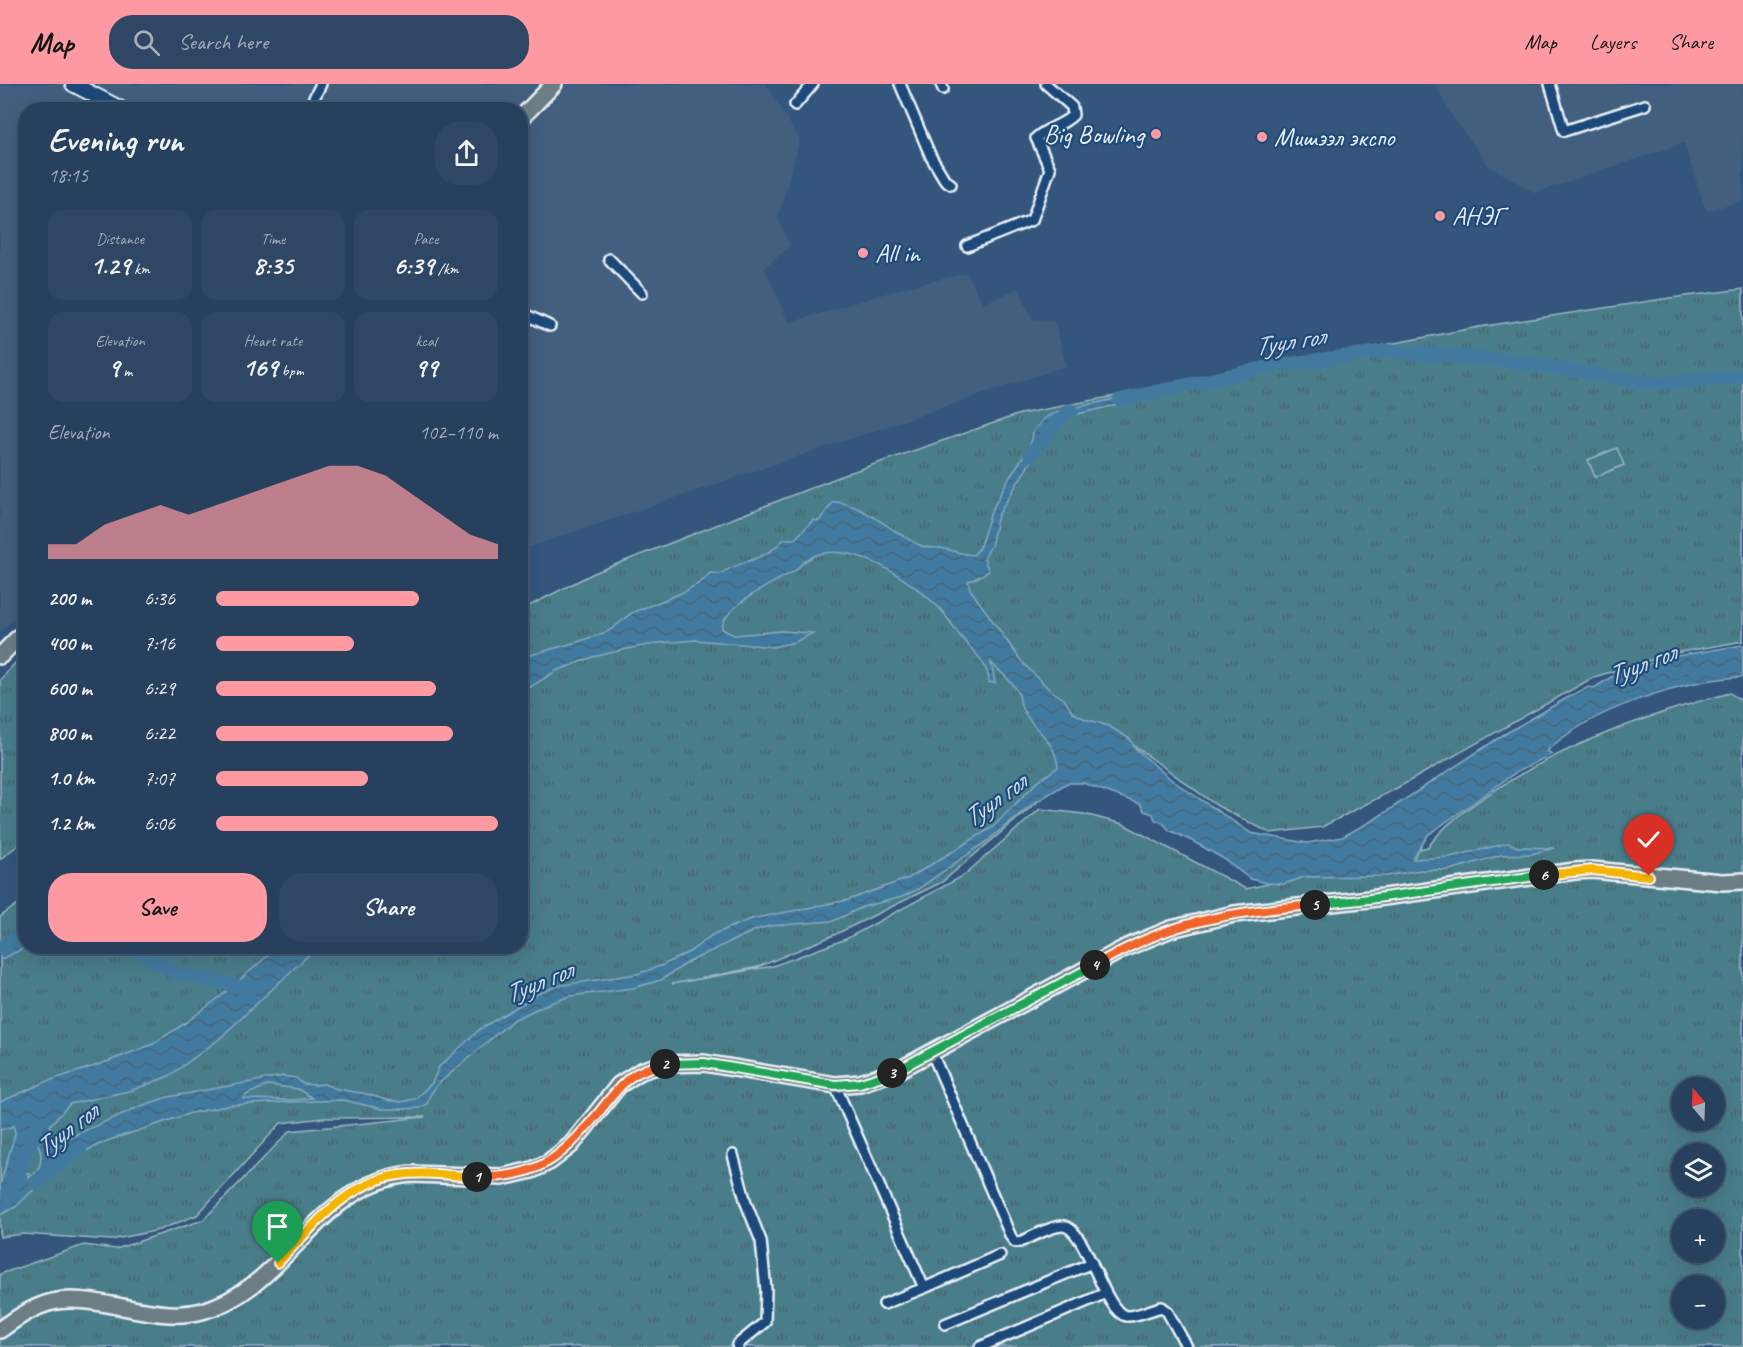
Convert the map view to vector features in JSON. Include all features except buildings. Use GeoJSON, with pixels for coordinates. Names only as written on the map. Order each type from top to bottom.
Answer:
{"type":"FeatureCollection","features":[{"type":"Feature","properties":{"kind":"main road"},"geometry":{"type":"LineString","coordinates":[[73,84],[108,102]]}},
{"type":"Feature","properties":{"kind":"main road"},"geometry":{"type":"LineString","coordinates":[[528,111],[554,84]]}},
{"type":"Feature","properties":{"kind":"main road"},"geometry":{"type":"LineString","coordinates":[[0,656],[18,638]]}},
{"type":"Feature","properties":{"kind":"main road"},"geometry":{"type":"LineString","coordinates":[[0,1330],[29,1311],[54,1302],[86,1302],[162,1313],[201,1311],[248,1287],[278,1263],[324,1215],[362,1188],[396,1175],[502,1177],[532,1170],[549,1162],[571,1144],[601,1110],[619,1085],[631,1076],[651,1067],[677,1063],[704,1063],[835,1085],[860,1083],[888,1074],[932,1053],[1125,948],[1171,929],[1211,918],[1244,912],[1411,894],[1575,871],[1601,871],[1722,882],[1743,881]]}},
{"type":"Feature","properties":{"kind":"street"},"geometry":{"type":"LineString","coordinates":[[312,102],[321,84]]}},
{"type":"Feature","properties":{"kind":"street"},"geometry":{"type":"LineString","coordinates":[[795,105],[813,84]]}},
{"type":"Feature","properties":{"kind":"street"},"geometry":{"type":"LineString","coordinates":[[900,84],[931,157],[945,180],[951,184]]}},
{"type":"Feature","properties":{"kind":"street"},"geometry":{"type":"LineString","coordinates":[[967,246],[1032,220],[1050,168],[1036,138],[1041,132],[1065,123],[1073,115],[1072,107],[1046,84]]}},
{"type":"Feature","properties":{"kind":"street"},"geometry":{"type":"LineString","coordinates":[[1550,84],[1564,131],[1645,105]]}},
{"type":"Feature","properties":{"kind":"street"},"geometry":{"type":"LineString","coordinates":[[609,259],[642,292]]}},
{"type":"Feature","properties":{"kind":"street"},"geometry":{"type":"LineString","coordinates":[[528,316],[550,326]]}},
{"type":"Feature","properties":{"kind":"street"},"geometry":{"type":"LineString","coordinates":[[932,1053],[1015,1242],[1065,1226],[1075,1233],[1106,1293],[1121,1314],[1127,1316],[1162,1307],[1167,1311],[1186,1347]]}},
{"type":"Feature","properties":{"kind":"street"},"geometry":{"type":"LineString","coordinates":[[835,1085],[924,1288]]}},
{"type":"Feature","properties":{"kind":"street"},"geometry":{"type":"LineString","coordinates":[[733,1155],[746,1203],[760,1241],[766,1290],[765,1322],[737,1345],[738,1347]]}},
{"type":"Feature","properties":{"kind":"street"},"geometry":{"type":"LineString","coordinates":[[884,1304],[1000,1255]]}},
{"type":"Feature","properties":{"kind":"street"},"geometry":{"type":"LineString","coordinates":[[945,1324],[1092,1263]]}},
{"type":"Feature","properties":{"kind":"street"},"geometry":{"type":"LineString","coordinates":[[980,1347],[1106,1293]]}},
{"type":"Feature","properties":{"kind":"shaded area"},"geometry":{"type":"Polygon","coordinates":[[[0,84],[766,84],[800,140],[778,218],[790,246],[764,268],[789,323],[903,288],[967,273],[983,304],[1019,288],[1032,319],[1055,322],[1066,366],[528,548],[528,102],[18,102],[18,614],[0,633],[0,84]]]}},
{"type":"Feature","properties":{"kind":"shaded area"},"geometry":{"type":"Polygon","coordinates":[[[1435,84],[1743,84],[1743,201],[1706,211],[1684,143],[1535,193],[1488,165],[1449,111],[1435,84]]]}},
{"type":"Feature","properties":{"kind":"green space"},"geometry":{"type":"Polygon","coordinates":[[[1743,289],[1743,641],[1675,653],[1594,677],[1397,788],[1322,827],[1270,833],[1216,805],[1118,734],[942,882],[834,935],[758,967],[672,984],[773,966],[846,939],[963,876],[1040,809],[1084,814],[1123,824],[1246,889],[1428,847],[1447,825],[1470,807],[1543,762],[1635,722],[1730,693],[1743,702],[1743,1347],[0,1347],[0,1274],[84,1245],[116,1249],[203,1220],[290,1131],[425,1117],[324,1118],[281,1123],[197,1215],[159,1230],[111,1240],[23,1234],[0,1237],[0,917],[18,904],[18,954],[528,954],[528,606],[594,573],[849,473],[1020,414],[1479,327],[1743,289]]]}},
{"type":"Feature","properties":{"kind":"green space"},"geometry":{"type":"Polygon","coordinates":[[[1617,448],[1624,465],[1595,477],[1588,460],[1617,448]]]}},
{"type":"Feature","properties":{"kind":"green space"},"geometry":{"type":"Polygon","coordinates":[[[18,660],[18,845],[0,859],[0,680],[18,660]]]}},
{"type":"Feature","properties":{"kind":"water"},"geometry":{"type":"Polygon","coordinates":[[[1138,394],[1138,400],[1074,415],[1051,424],[998,515],[991,546],[984,559],[989,571],[968,581],[970,589],[1022,662],[1049,689],[1064,699],[1072,712],[1085,719],[1109,726],[1130,739],[1135,748],[1173,781],[1251,833],[1307,843],[1342,837],[1375,819],[1503,735],[1572,695],[1589,687],[1594,688],[1613,676],[1634,668],[1677,656],[1743,645],[1743,677],[1719,679],[1666,690],[1587,722],[1547,751],[1552,754],[1515,773],[1428,835],[1413,859],[1450,857],[1508,843],[1518,847],[1554,848],[1531,854],[1501,855],[1450,870],[1420,870],[1386,876],[1304,877],[1284,884],[1267,883],[1250,879],[1224,859],[1169,830],[1162,822],[1155,820],[1153,814],[1144,811],[1140,804],[1083,783],[1067,783],[1031,805],[987,841],[918,889],[902,897],[863,907],[833,921],[769,926],[756,930],[687,963],[661,980],[633,988],[571,996],[513,1020],[436,1086],[427,1104],[419,1108],[382,1109],[343,1100],[232,1105],[191,1113],[107,1141],[55,1165],[43,1182],[16,1207],[0,1215],[0,1185],[15,1134],[14,1126],[0,1130],[0,1102],[48,1081],[153,1044],[220,997],[269,954],[310,954],[218,1040],[169,1076],[133,1090],[70,1104],[50,1125],[51,1139],[59,1147],[65,1140],[77,1134],[141,1106],[168,1097],[283,1076],[296,1078],[303,1084],[324,1084],[386,1100],[401,1102],[415,1099],[432,1083],[439,1067],[480,1029],[538,994],[557,986],[637,974],[663,965],[691,951],[712,935],[751,919],[848,900],[909,878],[993,827],[1036,783],[1058,767],[1052,748],[1027,716],[1021,706],[1017,690],[1007,678],[991,663],[995,683],[989,682],[983,662],[941,610],[911,584],[871,561],[850,554],[830,552],[812,557],[796,570],[740,603],[724,620],[722,629],[734,635],[781,631],[813,633],[795,642],[773,647],[696,640],[660,643],[593,657],[556,671],[528,689],[528,656],[608,631],[630,614],[686,591],[710,573],[720,574],[769,552],[784,539],[795,539],[813,520],[819,521],[833,502],[843,503],[866,512],[924,547],[973,555],[979,549],[991,512],[1006,483],[1030,446],[1034,430],[1046,417],[1059,411],[1138,394]],[[268,1085],[246,1095],[244,1099],[312,1098],[298,1089],[268,1085]],[[30,1136],[24,1142],[12,1183],[26,1173],[29,1173],[28,1177],[34,1174],[38,1169],[41,1157],[35,1140],[30,1136]]]}},
{"type":"Feature","properties":{"kind":"water"},"geometry":{"type":"Polygon","coordinates":[[[18,937],[18,951],[0,960],[0,946],[18,937]]]}},
{"type":"Feature","properties":{"kind":"waterway","name":"Туул гол"},"geometry":{"type":"LineString","coordinates":[[1120,400],[1273,366],[1388,351],[1505,360],[1657,384],[1743,376]]}},
{"type":"Feature","properties":{"kind":"waterway","name":"Туул гол"},"geometry":{"type":"LineString","coordinates":[[1030,455],[1067,412],[1072,411]]}},
{"type":"Feature","properties":{"kind":"waterway","name":"Туул гол"},"geometry":{"type":"LineString","coordinates":[[0,948],[18,936]]}},
{"type":"Feature","properties":{"kind":"waterway","name":"Туул гол"},"geometry":{"type":"LineString","coordinates":[[143,954],[176,973],[251,989]]}},
{"type":"Feature","properties":{"kind":"waterway","name":"Туул гол"},"geometry":{"type":"LineString","coordinates":[[9,1196],[39,1122]]}},
{"type":"Feature","properties":{"kind":"waterway","name":"Туул гол"},"geometry":{"type":"LineString","coordinates":[[36,1183],[80,1149]]}},
{"type":"Feature","properties":{"kind":"place","name":"Big Bowling"},"geometry":{"type":"Point","coordinates":[1156,134]}},
{"type":"Feature","properties":{"kind":"place","name":"Мишээл экспо"},"geometry":{"type":"Point","coordinates":[1262,137]}},
{"type":"Feature","properties":{"kind":"place","name":"АНЭГ"},"geometry":{"type":"Point","coordinates":[1440,216]}},
{"type":"Feature","properties":{"kind":"place","name":"All in"},"geometry":{"type":"Point","coordinates":[863,253]}},
{"type":"Feature","properties":{"kind":"route"},"geometry":{"type":"LineString","coordinates":[[278,1263],[324,1215],[362,1188],[378,1181],[396,1175],[426,1173],[502,1177],[518,1175],[549,1162],[571,1144],[601,1110],[619,1085],[631,1076],[651,1067],[663,1064],[704,1063],[826,1084],[860,1083],[897,1071],[1125,948],[1171,929],[1211,918],[1442,890],[1575,871],[1609,871],[1649,876]]}}]}
